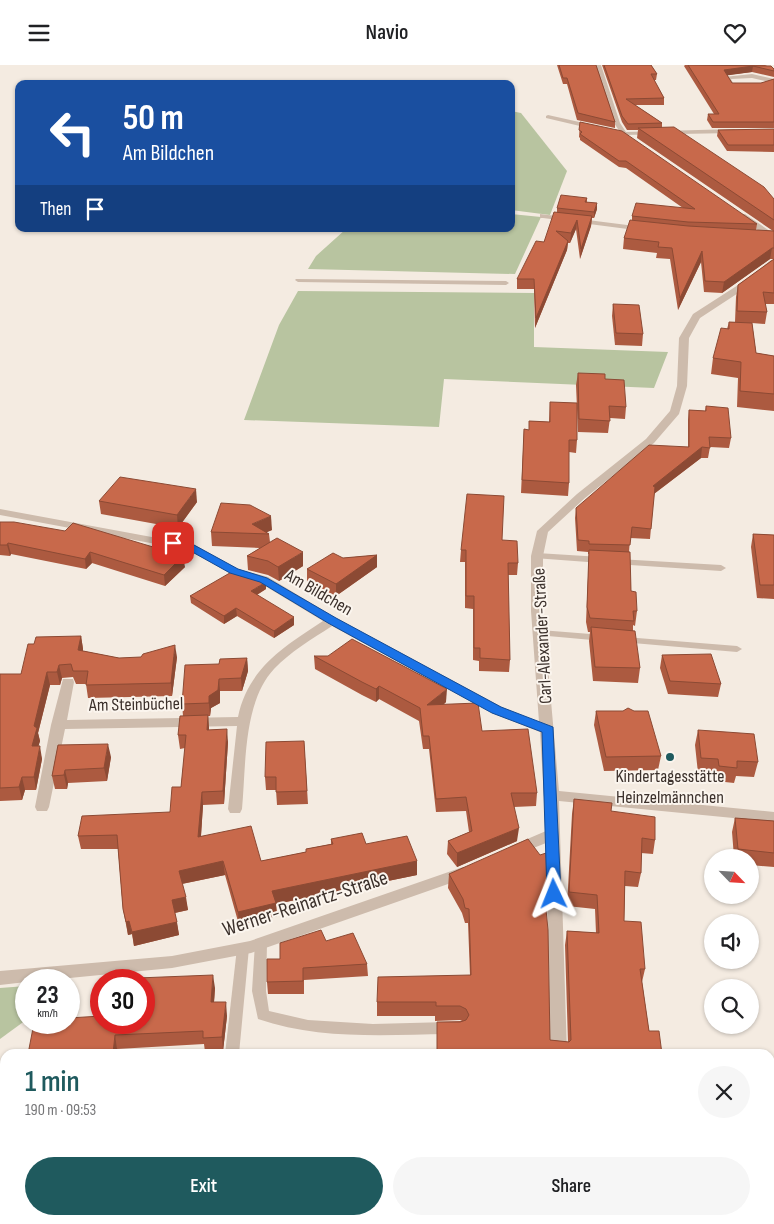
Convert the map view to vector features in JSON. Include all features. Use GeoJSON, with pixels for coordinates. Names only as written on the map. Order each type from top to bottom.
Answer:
{"type":"FeatureCollection","features":[{"type":"Feature","properties":{"kind":"street"},"geometry":{"type":"LineString","coordinates":[[598,65],[617,123],[624,134],[639,144]]}},
{"type":"Feature","properties":{"kind":"street"},"geometry":{"type":"LineString","coordinates":[[741,85],[731,85],[727,77],[752,76],[773,81]]}},
{"type":"Feature","properties":{"kind":"street"},"geometry":{"type":"LineString","coordinates":[[750,85],[773,81]]}},
{"type":"Feature","properties":{"kind":"street"},"geometry":{"type":"LineString","coordinates":[[548,117],[605,129]]}},
{"type":"Feature","properties":{"kind":"street"},"geometry":{"type":"LineString","coordinates":[[615,132],[624,134],[746,131]]}},
{"type":"Feature","properties":{"kind":"street"},"geometry":{"type":"LineString","coordinates":[[738,213],[772,237]]}},
{"type":"Feature","properties":{"kind":"street"},"geometry":{"type":"LineString","coordinates":[[543,216],[648,230]]}},
{"type":"Feature","properties":{"kind":"street"},"geometry":{"type":"LineString","coordinates":[[752,236],[772,237]]}},
{"type":"Feature","properties":{"kind":"street","name":"Carl-Alexander-Straße"},"geometry":{"type":"LineString","coordinates":[[559,1049],[552,795],[540,633],[538,556],[543,531],[581,496],[650,441],[675,412],[682,386],[684,338],[696,316],[752,280],[774,262]]}},
{"type":"Feature","properties":{"kind":"street","name":"Am Bildchen"},"geometry":{"type":"LineString","coordinates":[[0,512],[190,547],[234,571],[264,580],[332,621],[497,710],[548,730]]}},
{"type":"Feature","properties":{"kind":"street"},"geometry":{"type":"LineString","coordinates":[[235,809],[245,721],[253,688],[266,670],[283,655],[332,621]]}},
{"type":"Feature","properties":{"kind":"street","name":"Am Steinbüchel"},"geometry":{"type":"LineString","coordinates":[[42,807],[68,682]]}},
{"type":"Feature","properties":{"kind":"street","name":"Am Steinbüchel"},"geometry":{"type":"LineString","coordinates":[[58,725],[245,721]]}},
{"type":"Feature","properties":{"kind":"street"},"geometry":{"type":"LineString","coordinates":[[552,795],[774,817]]}},
{"type":"Feature","properties":{"kind":"street"},"geometry":{"type":"LineString","coordinates":[[501,856],[553,834]]}},
{"type":"Feature","properties":{"kind":"street","name":"Werner-Reinartz-Straße"},"geometry":{"type":"LineString","coordinates":[[0,978],[172,961],[243,948],[475,867]]}},
{"type":"Feature","properties":{"kind":"lane"},"geometry":{"type":"LineString","coordinates":[[298,280],[506,283]]}},
{"type":"Feature","properties":{"kind":"lane"},"geometry":{"type":"LineString","coordinates":[[538,556],[721,568]]}},
{"type":"Feature","properties":{"kind":"lane"},"geometry":{"type":"LineString","coordinates":[[540,633],[737,649]]}},
{"type":"Feature","properties":{"kind":"lane"},"geometry":{"type":"LineString","coordinates":[[261,943],[260,991],[263,1015],[308,1026],[373,1030],[459,1027]]}},
{"type":"Feature","properties":{"kind":"lane"},"geometry":{"type":"LineString","coordinates":[[233,1049],[243,948]]}},
{"type":"Feature","properties":{"kind":"green space"},"geometry":{"type":"Polygon","coordinates":[[[515,112],[521,113],[567,171],[550,215],[515,211],[515,112]]]}},
{"type":"Feature","properties":{"kind":"green space"},"geometry":{"type":"Polygon","coordinates":[[[515,214],[541,217],[515,274],[308,269],[316,256],[343,232],[515,232],[515,214]]]}},
{"type":"Feature","properties":{"kind":"green space"},"geometry":{"type":"Polygon","coordinates":[[[298,291],[534,293],[534,347],[668,352],[654,388],[444,379],[439,427],[244,420],[279,325],[298,291]]]}},
{"type":"Feature","properties":{"kind":"green space"},"geometry":{"type":"Polygon","coordinates":[[[15,987],[15,1028],[0,1039],[0,988],[15,987]]]}},
{"type":"Feature","properties":{"kind":"building"},"geometry":{"type":"Polygon","coordinates":[[[559,65],[596,65],[615,122],[578,113],[567,78],[563,78],[559,65]]]}},
{"type":"Feature","properties":{"kind":"building"},"geometry":{"type":"Polygon","coordinates":[[[604,65],[651,65],[657,74],[651,74],[664,98],[626,99],[662,123],[628,124],[622,116],[604,65]]]}},
{"type":"Feature","properties":{"kind":"building"},"geometry":{"type":"Polygon","coordinates":[[[688,65],[771,66],[774,71],[753,66],[724,70],[732,83],[761,83],[774,79],[774,122],[713,122],[708,114],[719,114],[688,65]]]}},
{"type":"Feature","properties":{"kind":"building"},"geometry":{"type":"Polygon","coordinates":[[[580,122],[622,131],[757,224],[688,222],[632,216],[636,203],[695,209],[626,161],[619,161],[580,134],[582,132],[579,130],[580,122]]]}},
{"type":"Feature","properties":{"kind":"building"},"geometry":{"type":"Polygon","coordinates":[[[674,127],[764,187],[774,199],[774,220],[638,128],[674,127]]]}},
{"type":"Feature","properties":{"kind":"building"},"geometry":{"type":"Polygon","coordinates":[[[774,129],[774,145],[728,145],[718,130],[774,129]]]}},
{"type":"Feature","properties":{"kind":"building"},"geometry":{"type":"Polygon","coordinates":[[[561,195],[587,198],[585,202],[597,203],[594,212],[557,208],[561,195]]]}},
{"type":"Feature","properties":{"kind":"building"},"geometry":{"type":"Polygon","coordinates":[[[554,212],[592,216],[581,249],[577,220],[571,233],[556,231],[568,241],[536,318],[534,279],[517,279],[536,241],[544,242],[554,212]]]}},
{"type":"Feature","properties":{"kind":"building"},"geometry":{"type":"Polygon","coordinates":[[[630,220],[688,226],[774,231],[774,248],[724,282],[705,281],[702,251],[680,298],[672,248],[658,247],[659,242],[624,238],[630,220]]]}},
{"type":"Feature","properties":{"kind":"building"},"geometry":{"type":"Polygon","coordinates":[[[774,259],[774,293],[763,292],[767,312],[737,311],[738,285],[774,259]]]}},
{"type":"Feature","properties":{"kind":"building"},"geometry":{"type":"Polygon","coordinates":[[[613,304],[639,305],[643,334],[616,333],[613,304]]]}},
{"type":"Feature","properties":{"kind":"building"},"geometry":{"type":"Polygon","coordinates":[[[729,322],[752,323],[756,353],[774,356],[774,394],[740,391],[741,362],[713,358],[721,328],[729,329],[729,322]]]}},
{"type":"Feature","properties":{"kind":"building"},"geometry":{"type":"Polygon","coordinates":[[[578,373],[605,374],[605,379],[624,380],[626,407],[609,406],[610,421],[579,419],[578,373]]]}},
{"type":"Feature","properties":{"kind":"building"},"geometry":{"type":"Polygon","coordinates":[[[550,402],[577,403],[577,440],[569,440],[569,483],[522,480],[524,429],[529,430],[529,421],[550,422],[550,402]]]}},
{"type":"Feature","properties":{"kind":"building"},"geometry":{"type":"Polygon","coordinates":[[[706,406],[728,408],[731,438],[709,437],[710,448],[702,447],[653,486],[655,487],[651,529],[632,527],[630,545],[589,544],[589,541],[578,540],[576,508],[649,445],[689,447],[689,410],[706,411],[706,406]]]}},
{"type":"Feature","properties":{"kind":"building"},"geometry":{"type":"Polygon","coordinates":[[[120,477],[196,489],[177,515],[99,501],[120,477]]]}},
{"type":"Feature","properties":{"kind":"building"},"geometry":{"type":"Polygon","coordinates":[[[467,494],[504,496],[502,540],[517,541],[518,563],[508,563],[510,660],[480,658],[480,648],[474,648],[474,596],[466,596],[466,550],[461,550],[467,494]]]}},
{"type":"Feature","properties":{"kind":"building"},"geometry":{"type":"Polygon","coordinates":[[[221,503],[250,505],[271,516],[252,524],[269,534],[211,532],[221,503]]]}},
{"type":"Feature","properties":{"kind":"building"},"geometry":{"type":"Polygon","coordinates":[[[0,522],[14,522],[65,531],[73,523],[183,556],[164,575],[90,552],[85,559],[8,543],[7,545],[0,545],[0,522]]]}},
{"type":"Feature","properties":{"kind":"building"},"geometry":{"type":"Polygon","coordinates":[[[753,534],[774,535],[774,585],[760,585],[753,534]]]}},
{"type":"Feature","properties":{"kind":"building"},"geometry":{"type":"Polygon","coordinates":[[[277,538],[303,552],[278,567],[268,561],[247,556],[277,538]]]}},
{"type":"Feature","properties":{"kind":"building"},"geometry":{"type":"Polygon","coordinates":[[[589,550],[630,552],[631,591],[636,592],[637,611],[633,611],[634,621],[590,618],[587,607],[589,550]]]}},
{"type":"Feature","properties":{"kind":"building"},"geometry":{"type":"Polygon","coordinates":[[[333,553],[343,558],[377,555],[336,584],[307,569],[333,553]]]}},
{"type":"Feature","properties":{"kind":"building"},"geometry":{"type":"Polygon","coordinates":[[[235,570],[266,582],[251,591],[294,617],[274,631],[236,608],[224,616],[190,596],[235,570]]]}},
{"type":"Feature","properties":{"kind":"building"},"geometry":{"type":"Polygon","coordinates":[[[591,627],[635,631],[640,668],[595,667],[591,627]]]}},
{"type":"Feature","properties":{"kind":"building"},"geometry":{"type":"Polygon","coordinates":[[[81,636],[78,650],[119,658],[141,657],[143,654],[175,645],[171,683],[86,685],[88,671],[73,671],[71,664],[59,665],[57,672],[47,672],[34,726],[37,728],[32,746],[40,746],[34,777],[22,777],[19,787],[0,788],[0,674],[21,674],[28,644],[34,644],[36,637],[81,636]]]}},
{"type":"Feature","properties":{"kind":"building"},"geometry":{"type":"Polygon","coordinates":[[[352,639],[447,689],[427,705],[478,703],[482,731],[528,729],[537,793],[511,793],[519,828],[457,853],[448,841],[472,831],[466,797],[436,799],[429,736],[423,736],[420,708],[379,686],[376,689],[314,656],[328,656],[352,639]]]}},
{"type":"Feature","properties":{"kind":"building"},"geometry":{"type":"Polygon","coordinates":[[[711,654],[721,684],[670,681],[662,655],[711,654]]]}},
{"type":"Feature","properties":{"kind":"building"},"geometry":{"type":"Polygon","coordinates":[[[247,658],[241,678],[219,679],[218,690],[209,696],[209,703],[182,704],[185,665],[219,664],[220,659],[247,658]]]}},
{"type":"Feature","properties":{"kind":"building"},"geometry":{"type":"Polygon","coordinates":[[[628,708],[634,711],[648,711],[661,756],[606,757],[596,711],[623,711],[628,708]]]}},
{"type":"Feature","properties":{"kind":"building"},"geometry":{"type":"Polygon","coordinates":[[[208,715],[207,730],[227,729],[223,791],[202,792],[198,837],[251,826],[261,861],[306,852],[306,849],[333,844],[331,839],[362,833],[366,844],[407,836],[417,861],[272,891],[276,903],[238,912],[223,861],[179,871],[186,897],[172,900],[177,922],[132,932],[129,921],[126,922],[123,909],[117,835],[78,836],[82,816],[170,812],[172,787],[181,787],[186,735],[178,735],[180,716],[208,715]]]}},
{"type":"Feature","properties":{"kind":"building"},"geometry":{"type":"Polygon","coordinates":[[[698,730],[754,734],[758,762],[737,761],[737,768],[719,766],[718,759],[701,758],[698,730]]]}},
{"type":"Feature","properties":{"kind":"building"},"geometry":{"type":"Polygon","coordinates":[[[304,741],[307,791],[276,792],[276,777],[265,777],[266,742],[304,741]]]}},
{"type":"Feature","properties":{"kind":"building"},"geometry":{"type":"Polygon","coordinates":[[[108,744],[104,768],[65,770],[64,775],[52,776],[58,745],[108,744]]]}},
{"type":"Feature","properties":{"kind":"building"},"geometry":{"type":"Polygon","coordinates":[[[574,799],[612,803],[611,811],[655,817],[655,840],[642,838],[641,873],[625,871],[624,921],[641,922],[645,969],[640,969],[649,1031],[659,1031],[661,1049],[437,1049],[437,1022],[460,1022],[466,1020],[469,1015],[466,1009],[460,1006],[436,1006],[436,1002],[377,1002],[378,977],[471,975],[469,909],[465,908],[463,899],[449,874],[528,839],[540,855],[546,853],[547,890],[544,889],[548,930],[550,1040],[569,1042],[571,1040],[567,931],[599,933],[597,895],[569,892],[574,799]]]}},
{"type":"Feature","properties":{"kind":"building"},"geometry":{"type":"Polygon","coordinates":[[[735,818],[774,821],[774,853],[759,851],[759,849],[738,849],[735,818]]]}},
{"type":"Feature","properties":{"kind":"building"},"geometry":{"type":"Polygon","coordinates":[[[321,930],[326,941],[353,933],[367,964],[303,968],[303,981],[267,982],[267,959],[280,959],[280,943],[321,930]]]}},
{"type":"Feature","properties":{"kind":"building"},"geometry":{"type":"Polygon","coordinates":[[[213,975],[211,1002],[226,1002],[222,1037],[203,1038],[203,1031],[155,1033],[155,977],[213,975]]]}},
{"type":"Feature","properties":{"kind":"building"},"geometry":{"type":"Polygon","coordinates":[[[80,1017],[90,1017],[90,1034],[137,1034],[115,1035],[113,1049],[29,1049],[32,1034],[80,1034],[80,1017]]]}},
{"type":"Feature","properties":{"kind":"place","name":"Kindertagesstätte Heinzelmännchen"},"geometry":{"type":"Point","coordinates":[670,757]}},
{"type":"Feature","properties":{"kind":"route"},"geometry":{"type":"LineString","coordinates":[[173,543],[190,547],[234,571],[264,580],[332,621],[497,710],[548,730],[552,795],[554,894]]}}]}
